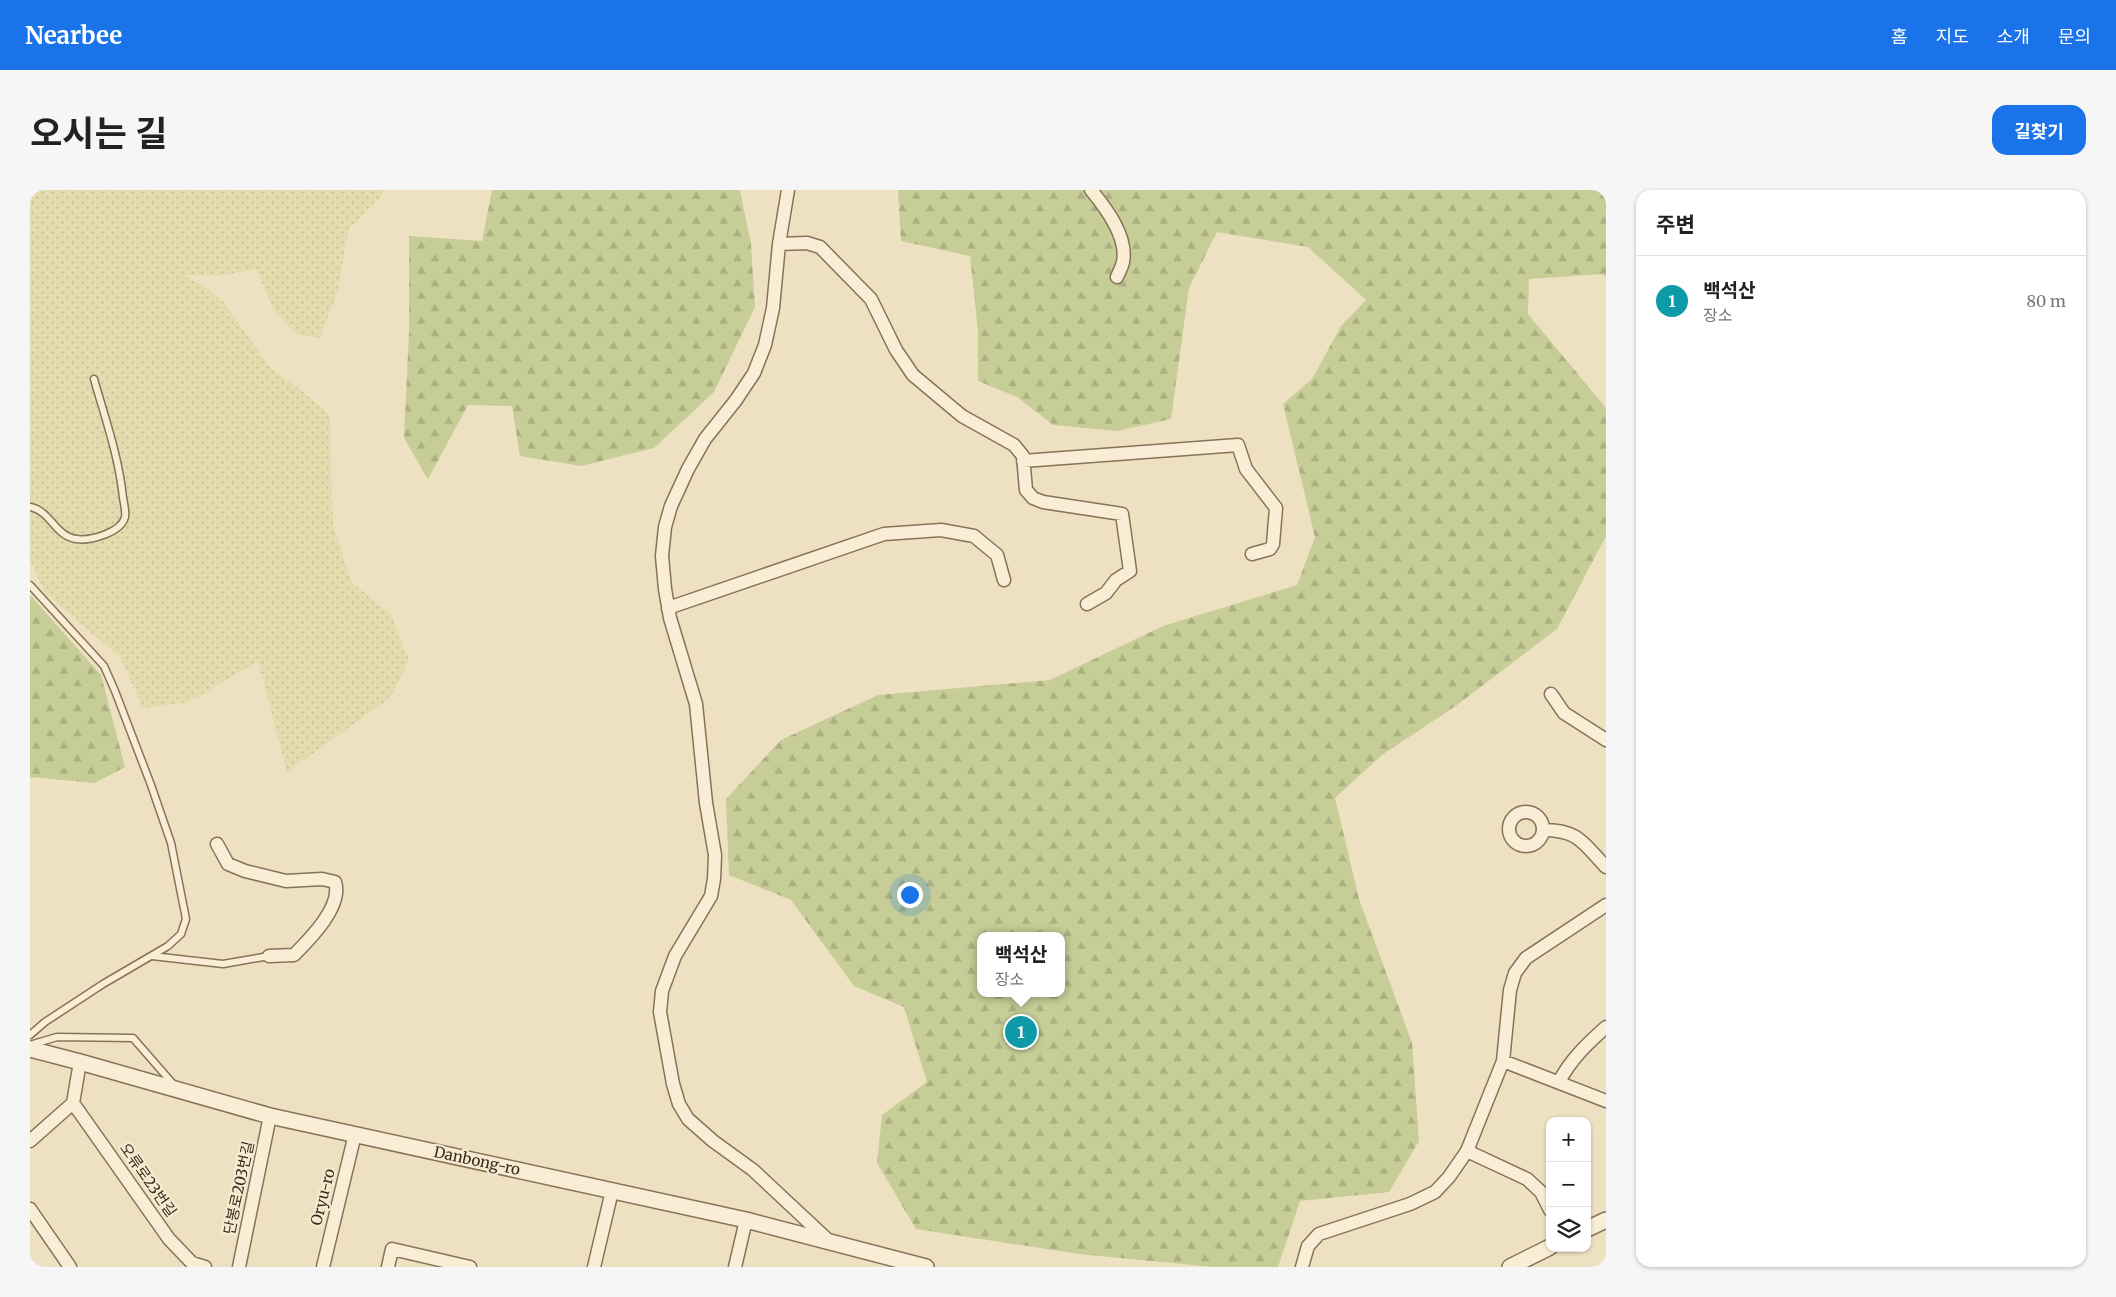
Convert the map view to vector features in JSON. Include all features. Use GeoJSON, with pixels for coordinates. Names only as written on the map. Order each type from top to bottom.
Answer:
{"type":"FeatureCollection","features":[{"type":"Feature","properties":{"kind":"street"},"geometry":{"type":"LineString","coordinates":[[788,190],[779,244],[770,327],[765,345],[757,366],[736,400],[706,439],[688,470],[671,506],[665,528],[662,556],[668,608],[696,704],[706,803],[715,855],[711,896],[675,956],[662,991],[660,1012],[673,1084],[679,1104],[688,1118],[713,1141],[754,1170],[830,1242]]}},
{"type":"Feature","properties":{"kind":"street"},"geometry":{"type":"LineString","coordinates":[[1091,190],[1108,212],[1122,242],[1123,260],[1118,277]]}},
{"type":"Feature","properties":{"kind":"street"},"geometry":{"type":"LineString","coordinates":[[779,244],[808,243],[820,246],[871,299],[896,350],[913,375],[962,416],[1014,445],[1023,456],[1026,490],[1033,498],[1043,502],[1122,514],[1130,570],[1116,580],[1106,593],[1087,604]]}},
{"type":"Feature","properties":{"kind":"street"},"geometry":{"type":"LineString","coordinates":[[1023,461],[1238,445],[1246,469],[1276,508],[1273,544],[1270,549],[1252,554]]}},
{"type":"Feature","properties":{"kind":"street"},"geometry":{"type":"LineString","coordinates":[[668,608],[884,534],[941,530],[974,536],[997,555],[1004,580]]}},
{"type":"Feature","properties":{"kind":"street"},"geometry":{"type":"LineString","coordinates":[[1551,694],[1564,713],[1606,740]]}},
{"type":"Feature","properties":{"kind":"street"},"geometry":{"type":"LineString","coordinates":[[1543,830],[1561,830],[1575,835],[1606,867]]}},
{"type":"Feature","properties":{"kind":"street"},"geometry":{"type":"LineString","coordinates":[[217,844],[228,864],[245,871],[286,881],[322,879],[335,882],[338,890],[333,904],[323,923],[309,940],[294,955],[269,956]]}},
{"type":"Feature","properties":{"kind":"street"},"geometry":{"type":"LineString","coordinates":[[1302,1267],[1308,1246],[1319,1234],[1410,1204],[1435,1192],[1450,1177],[1467,1151],[1503,1061],[1510,990],[1515,973],[1526,958],[1606,905]]}},
{"type":"Feature","properties":{"kind":"street"},"geometry":{"type":"LineString","coordinates":[[1559,1082],[1565,1069],[1606,1027]]}},
{"type":"Feature","properties":{"kind":"street","name":"Danbong-ro"},"geometry":{"type":"LineString","coordinates":[[30,1049],[270,1116],[746,1220],[926,1267]]}},
{"type":"Feature","properties":{"kind":"street"},"geometry":{"type":"LineString","coordinates":[[1503,1061],[1606,1101]]}},
{"type":"Feature","properties":{"kind":"street"},"geometry":{"type":"LineString","coordinates":[[30,1141],[73,1103],[80,1062]]}},
{"type":"Feature","properties":{"kind":"street","name":"오류로23번길"},"geometry":{"type":"LineString","coordinates":[[73,1103],[169,1239],[192,1263],[204,1267]]}},
{"type":"Feature","properties":{"kind":"street","name":"단봉로203번길"},"geometry":{"type":"LineString","coordinates":[[239,1267],[270,1116]]}},
{"type":"Feature","properties":{"kind":"street","name":"Oryu-ro"},"geometry":{"type":"LineString","coordinates":[[323,1267],[355,1134]]}},
{"type":"Feature","properties":{"kind":"street"},"geometry":{"type":"LineString","coordinates":[[1467,1151],[1527,1179],[1541,1192],[1548,1207]]}},
{"type":"Feature","properties":{"kind":"street"},"geometry":{"type":"LineString","coordinates":[[594,1267],[612,1191]]}},
{"type":"Feature","properties":{"kind":"street"},"geometry":{"type":"LineString","coordinates":[[30,1209],[70,1267]]}},
{"type":"Feature","properties":{"kind":"street"},"geometry":{"type":"LineString","coordinates":[[735,1267],[746,1220]]}},
{"type":"Feature","properties":{"kind":"street"},"geometry":{"type":"LineString","coordinates":[[1591,1227],[1606,1220]]}},
{"type":"Feature","properties":{"kind":"street"},"geometry":{"type":"LineString","coordinates":[[388,1267],[392,1249],[470,1267]]}},
{"type":"Feature","properties":{"kind":"street"},"geometry":{"type":"LineString","coordinates":[[1510,1267],[1546,1249]]}},
{"type":"Feature","properties":{"kind":"lane"},"geometry":{"type":"LineString","coordinates":[[30,508],[36,508],[50,519],[62,534],[77,539],[103,536],[120,526],[125,516],[121,478],[94,378]]}},
{"type":"Feature","properties":{"kind":"lane"},"geometry":{"type":"LineString","coordinates":[[30,585],[104,666],[151,785],[170,843],[186,919],[181,934],[168,946],[61,1011],[30,1035]]}},
{"type":"Feature","properties":{"kind":"lane"},"geometry":{"type":"LineString","coordinates":[[152,956],[223,964],[269,956]]}},
{"type":"Feature","properties":{"kind":"lane"},"geometry":{"type":"LineString","coordinates":[[30,1045],[57,1037],[133,1038],[178,1090]]}},
{"type":"Feature","properties":{"kind":"shaded area"},"geometry":{"type":"Polygon","coordinates":[[[30,190],[383,190],[381,198],[349,228],[337,293],[320,338],[296,334],[275,313],[256,269],[217,276],[182,275],[203,285],[224,303],[271,368],[330,415],[333,525],[352,583],[391,614],[409,660],[390,698],[287,772],[258,661],[190,702],[143,708],[120,657],[44,592],[30,560],[30,190]]]}},
{"type":"Feature","properties":{"kind":"green space"},"geometry":{"type":"Polygon","coordinates":[[[492,190],[740,190],[751,244],[755,307],[714,392],[654,448],[581,466],[520,456],[512,406],[468,405],[428,479],[404,438],[409,332],[409,236],[482,241],[492,190]]]}},
{"type":"Feature","properties":{"kind":"green space"},"geometry":{"type":"Polygon","coordinates":[[[898,190],[1606,190],[1606,277],[1602,274],[1529,279],[1528,314],[1606,408],[1606,536],[1557,629],[1457,705],[1382,755],[1335,798],[1359,899],[1412,1043],[1419,1141],[1389,1192],[1300,1201],[1278,1267],[1213,1267],[1079,1254],[916,1229],[877,1163],[882,1115],[927,1082],[904,1007],[854,986],[791,900],[729,875],[726,799],[781,740],[878,695],[1050,680],[1163,626],[1297,585],[1315,537],[1283,404],[1312,379],[1341,326],[1366,300],[1308,247],[1217,232],[1189,288],[1171,419],[1117,431],[1053,425],[1017,397],[978,381],[978,332],[970,256],[901,241],[898,190]]]}},
{"type":"Feature","properties":{"kind":"green space"},"geometry":{"type":"Polygon","coordinates":[[[30,595],[101,675],[125,767],[95,783],[30,777],[30,595]]]}},
{"type":"Feature","properties":{"kind":"place","name":"백석산"},"geometry":{"type":"Point","coordinates":[1021,1032]}}]}
